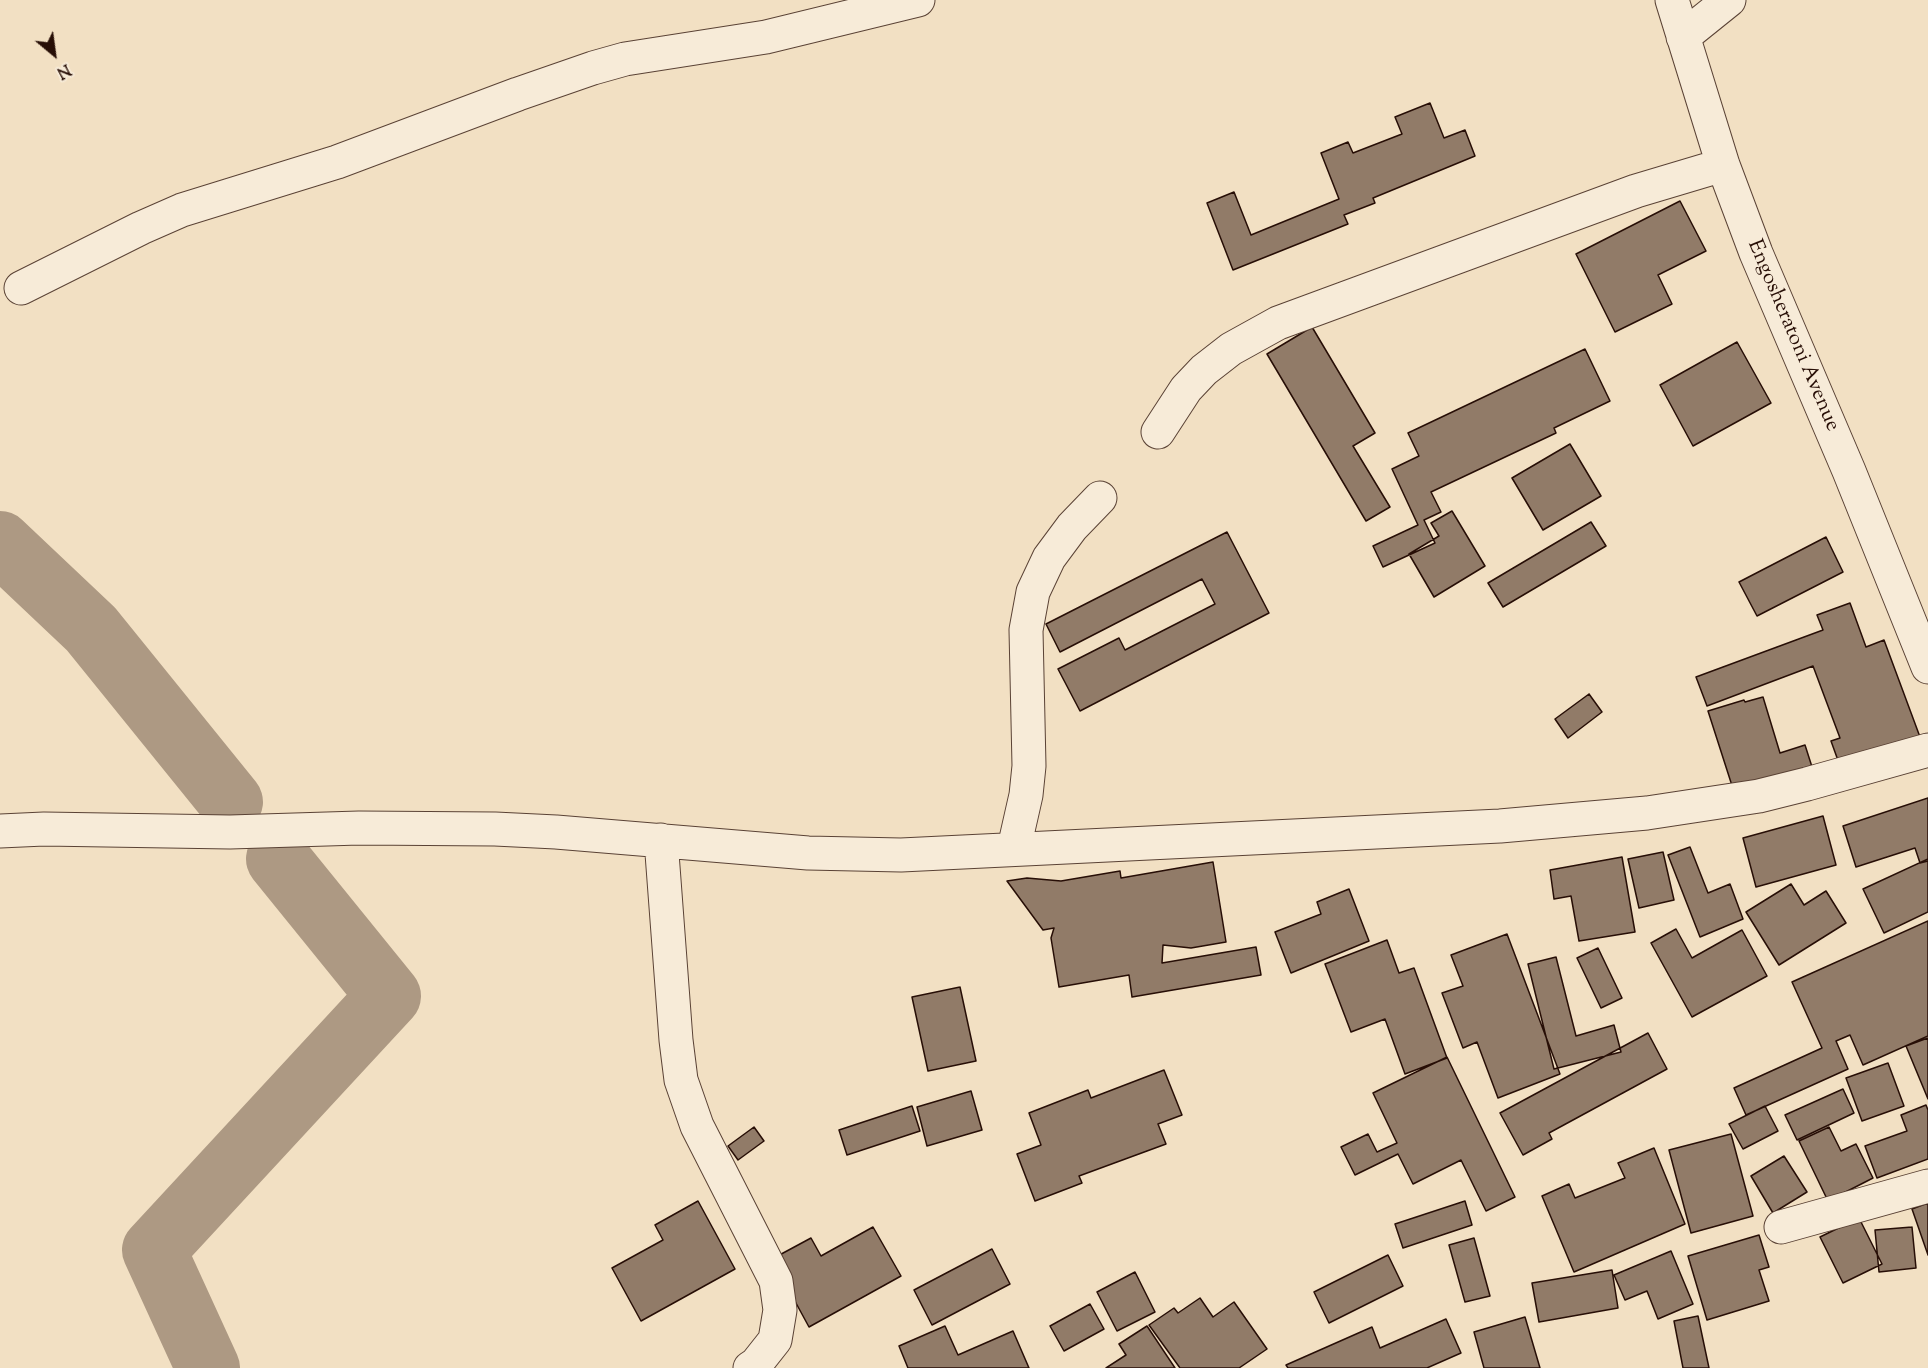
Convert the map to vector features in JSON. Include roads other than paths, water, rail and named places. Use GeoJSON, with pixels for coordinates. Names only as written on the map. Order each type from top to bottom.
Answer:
{"type":"FeatureCollection","features":[{"type":"Feature","properties":{"kind":"street"},"geometry":{"type":"LineString","coordinates":[[21,288],[182,210],[337,162],[593,68],[625,59],[766,38],[918,0]]}},
{"type":"Feature","properties":{"kind":"street","name":"Engosheratoni Avenue"},"geometry":{"type":"LineString","coordinates":[[1672,0],[1723,165],[1756,253],[1849,471],[1928,667]]}},
{"type":"Feature","properties":{"kind":"street"},"geometry":{"type":"LineString","coordinates":[[1683,38],[1729,0]]}},
{"type":"Feature","properties":{"kind":"street"},"geometry":{"type":"LineString","coordinates":[[1158,432],[1186,389],[1204,370],[1231,349],[1278,323],[1565,217],[1679,177],[1723,165]]}},
{"type":"Feature","properties":{"kind":"street"},"geometry":{"type":"LineString","coordinates":[[1014,848],[1026,795],[1029,766],[1026,630],[1033,592],[1049,558],[1072,527],[1100,498]]}},
{"type":"Feature","properties":{"kind":"street"},"geometry":{"type":"LineString","coordinates":[[0,831],[44,829],[230,832],[359,828],[495,829],[660,840],[808,854],[901,855],[1489,826],[1647,813],[1759,796],[1928,750]]}},
{"type":"Feature","properties":{"kind":"street"},"geometry":{"type":"LineString","coordinates":[[660,840],[681,1080],[697,1126],[776,1281],[780,1310],[775,1340],[756,1364],[750,1368]]}},
{"type":"Feature","properties":{"kind":"street"},"geometry":{"type":"LineString","coordinates":[[1781,1227],[1928,1186]]}},
{"type":"Feature","properties":{"kind":"waterway"},"geometry":{"type":"LineString","coordinates":[[0,543],[91,629],[231,802]]}},
{"type":"Feature","properties":{"kind":"waterway"},"geometry":{"type":"LineString","coordinates":[[208,1368],[154,1250],[389,996],[278,859]]}}]}
